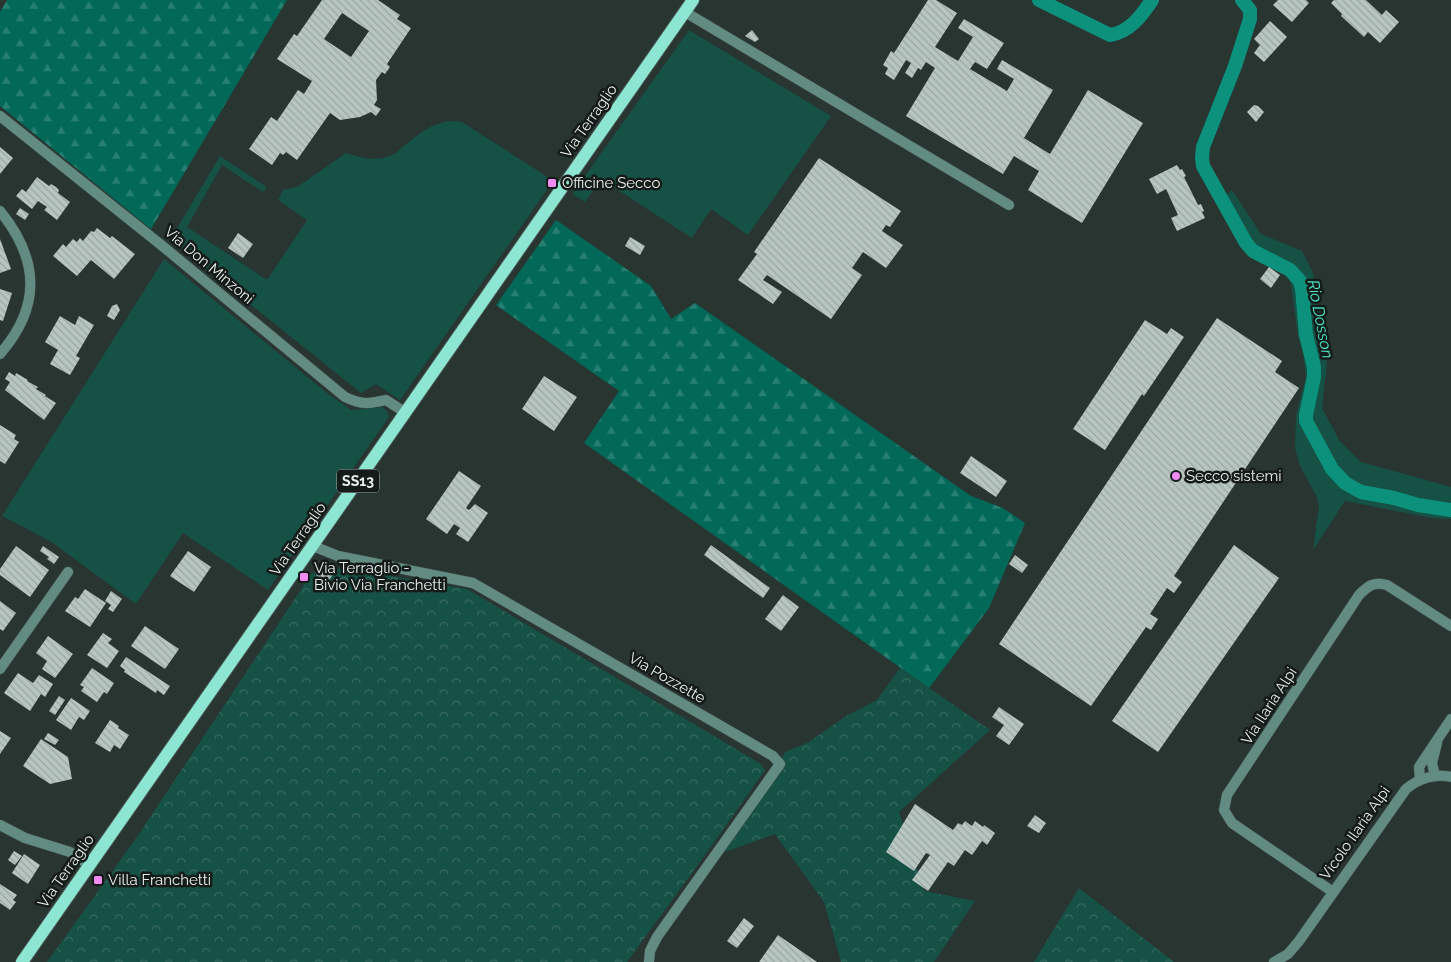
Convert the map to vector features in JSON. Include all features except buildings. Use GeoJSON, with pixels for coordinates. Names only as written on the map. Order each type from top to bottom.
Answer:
{"type":"FeatureCollection","features":[{"type":"Feature","properties":{"kind":"main road","name":"Via Terraglio"},"geometry":{"type":"LineString","coordinates":[[22,962],[693,0]]}},
{"type":"Feature","properties":{"kind":"street"},"geometry":{"type":"LineString","coordinates":[[685,12],[1009,205]]}},
{"type":"Feature","properties":{"kind":"street","name":"Via Don Minzoni"},"geometry":{"type":"LineString","coordinates":[[0,116],[160,244],[345,397],[367,405],[386,400],[406,413]]}},
{"type":"Feature","properties":{"kind":"street"},"geometry":{"type":"LineString","coordinates":[[0,211],[13,227],[20,240],[31,275],[28,302],[21,322],[12,340],[0,354]]}},
{"type":"Feature","properties":{"kind":"street","name":"Via Pozzette"},"geometry":{"type":"LineString","coordinates":[[313,546],[338,556],[473,583],[773,756],[780,764],[657,937],[650,951],[649,962]]}},
{"type":"Feature","properties":{"kind":"street"},"geometry":{"type":"LineString","coordinates":[[0,669],[68,572]]}},
{"type":"Feature","properties":{"kind":"street","name":"Via Ilaria Alpi"},"geometry":{"type":"LineString","coordinates":[[1333,892],[1232,823],[1224,810],[1227,795],[1366,588],[1376,583],[1387,585],[1451,626]]}},
{"type":"Feature","properties":{"kind":"street"},"geometry":{"type":"LineString","coordinates":[[1451,719],[1419,767],[1420,780],[1435,776],[1451,777]]}},
{"type":"Feature","properties":{"kind":"street"},"geometry":{"type":"LineString","coordinates":[[1435,776],[1432,763],[1440,735]]}},
{"type":"Feature","properties":{"kind":"street","name":"Vicolo Ilaria Alpi"},"geometry":{"type":"LineString","coordinates":[[1274,962],[1293,949],[1400,795],[1420,780]]}},
{"type":"Feature","properties":{"kind":"street"},"geometry":{"type":"LineString","coordinates":[[0,825],[25,838],[70,852],[90,866]]}},
{"type":"Feature","properties":{"kind":"green space"},"geometry":{"type":"Polygon","coordinates":[[[7,0],[287,0],[151,229],[0,106],[0,12],[7,0]]]}},
{"type":"Feature","properties":{"kind":"green space"},"geometry":{"type":"Polygon","coordinates":[[[689,30],[831,116],[748,235],[711,209],[692,238],[601,179],[585,202],[572,194],[689,30]]]}},
{"type":"Feature","properties":{"kind":"green space"},"geometry":{"type":"Polygon","coordinates":[[[449,121],[462,122],[546,176],[551,184],[400,400],[376,384],[361,393],[170,240],[220,156],[267,187],[263,192],[222,165],[187,227],[267,280],[307,220],[278,200],[283,190],[297,187],[346,153],[369,158],[386,157],[396,153],[425,130],[436,124],[449,121]]]}},
{"type":"Feature","properties":{"kind":"green space"},"geometry":{"type":"Polygon","coordinates":[[[1232,190],[1261,234],[1302,251],[1313,273],[1327,363],[1322,408],[1339,440],[1361,462],[1451,487],[1451,519],[1432,518],[1345,501],[1313,550],[1319,506],[1316,495],[1300,466],[1295,448],[1296,415],[1306,377],[1291,284],[1282,272],[1258,262],[1221,199],[1232,190]]]}},
{"type":"Feature","properties":{"kind":"green space"},"geometry":{"type":"Polygon","coordinates":[[[556,220],[651,286],[671,319],[695,303],[971,496],[1003,508],[1025,523],[989,608],[929,688],[584,443],[619,391],[496,305],[556,220]]]}},
{"type":"Feature","properties":{"kind":"green space"},"geometry":{"type":"Polygon","coordinates":[[[164,259],[327,393],[351,410],[382,407],[387,411],[389,417],[268,590],[183,533],[136,604],[50,541],[2,516],[164,259]]]}},
{"type":"Feature","properties":{"kind":"green space"},"geometry":{"type":"Polygon","coordinates":[[[343,568],[467,589],[761,764],[765,770],[627,962],[47,962],[137,837],[312,573],[343,568]]]}},
{"type":"Feature","properties":{"kind":"green space"},"geometry":{"type":"Polygon","coordinates":[[[900,668],[990,730],[899,812],[924,891],[975,901],[934,962],[841,962],[824,902],[775,834],[719,854],[765,789],[785,752],[809,742],[846,716],[877,700],[900,668]]]}},
{"type":"Feature","properties":{"kind":"green space"},"geometry":{"type":"Polygon","coordinates":[[[1079,888],[1174,962],[1034,962],[1079,888]]]}},
{"type":"Feature","properties":{"kind":"waterway","name":"Rio Dosson"},"geometry":{"type":"LineString","coordinates":[[1039,0],[1110,35],[1129,27],[1140,17],[1152,0]]}},
{"type":"Feature","properties":{"kind":"waterway","name":"Rio Dosson"},"geometry":{"type":"LineString","coordinates":[[1242,0],[1250,10],[1250,19],[1235,66],[1203,147],[1203,166],[1246,243],[1253,251],[1290,270],[1300,281],[1306,335],[1314,367],[1306,421],[1332,469],[1345,483],[1361,492],[1418,505],[1451,510]]}},
{"type":"Feature","properties":{"kind":"place","name":"Officine Secco"},"geometry":{"type":"Point","coordinates":[552,183]}},
{"type":"Feature","properties":{"kind":"place","name":"Secco sistemi"},"geometry":{"type":"Point","coordinates":[1176,476]}},
{"type":"Feature","properties":{"kind":"place","name":"Via Terraglio - Bivio Via Franchetti"},"geometry":{"type":"Point","coordinates":[304,577]}},
{"type":"Feature","properties":{"kind":"place","name":"Villa Franchetti"},"geometry":{"type":"Point","coordinates":[98,880]}}]}
